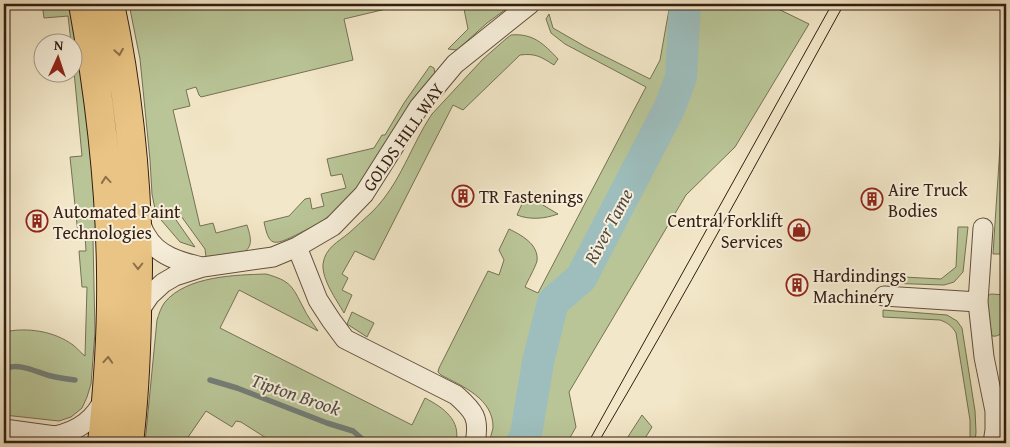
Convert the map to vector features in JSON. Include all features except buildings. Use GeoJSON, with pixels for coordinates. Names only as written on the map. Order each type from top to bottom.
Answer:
{"type":"FeatureCollection","features":[{"type":"Feature","properties":{"kind":"highway"},"geometry":{"type":"LineString","coordinates":[[83,4],[102,126],[108,197],[111,307],[102,443]]}},
{"type":"Feature","properties":{"kind":"highway"},"geometry":{"type":"LineString","coordinates":[[110,4],[125,90],[136,212],[138,266],[136,351],[129,443]]}},
{"type":"Feature","properties":{"kind":"street","name":"GOLDS HILL WAY"},"geometry":{"type":"LineString","coordinates":[[137,314],[150,295],[163,282],[175,276],[203,267],[273,257],[297,247],[332,226],[364,194],[419,107],[455,64],[530,4]]}},
{"type":"Feature","properties":{"kind":"street","name":"GOLDS HILL WAY"},"geometry":{"type":"LineString","coordinates":[[136,212],[146,236],[153,246],[165,255],[181,262],[203,267]]}},
{"type":"Feature","properties":{"kind":"street"},"geometry":{"type":"LineString","coordinates":[[983,228],[978,302],[984,357],[994,411],[994,443]]}},
{"type":"Feature","properties":{"kind":"street"},"geometry":{"type":"LineString","coordinates":[[297,247],[318,300],[330,320],[345,339],[456,395],[469,406],[476,419],[478,430],[475,443]]}},
{"type":"Feature","properties":{"kind":"street"},"geometry":{"type":"LineString","coordinates":[[884,296],[978,302]]}},
{"type":"Feature","properties":{"kind":"street"},"geometry":{"type":"LineString","coordinates":[[4,429],[61,440],[66,434],[87,422],[94,415],[106,394]]}},
{"type":"Feature","properties":{"kind":"green space"},"geometry":{"type":"Polygon","coordinates":[[[42,4],[71,4],[76,32],[70,32],[68,16],[44,18],[42,4]]]}},
{"type":"Feature","properties":{"kind":"green space"},"geometry":{"type":"Polygon","coordinates":[[[129,4],[407,4],[344,19],[353,60],[201,97],[196,87],[186,90],[190,106],[173,110],[200,226],[213,223],[216,233],[247,225],[250,236],[249,247],[244,252],[206,257],[205,249],[181,216],[174,217],[195,247],[180,242],[156,214],[152,194],[140,59],[129,4]]]}},
{"type":"Feature","properties":{"kind":"green space"},"geometry":{"type":"Polygon","coordinates":[[[463,4],[513,4],[487,23],[457,50],[448,49],[468,29],[463,4]]]}},
{"type":"Feature","properties":{"kind":"green space"},"geometry":{"type":"Polygon","coordinates":[[[670,4],[768,4],[809,24],[735,147],[686,195],[569,392],[576,427],[567,443],[489,443],[493,428],[492,418],[483,401],[467,389],[441,375],[438,372],[439,368],[488,271],[499,275],[504,260],[499,250],[509,229],[528,241],[535,250],[537,261],[525,287],[538,293],[646,87],[565,44],[551,33],[546,19],[549,14],[553,28],[650,79],[660,60],[670,4]]]}},
{"type":"Feature","properties":{"kind":"green space"},"geometry":{"type":"Polygon","coordinates":[[[511,35],[532,38],[558,59],[554,65],[538,56],[520,55],[463,110],[453,105],[374,260],[355,251],[342,274],[348,278],[342,290],[352,295],[344,313],[330,289],[323,270],[326,254],[382,201],[398,177],[432,114],[483,59],[511,35]]]}},
{"type":"Feature","properties":{"kind":"green space"},"geometry":{"type":"Polygon","coordinates":[[[1006,55],[1006,254],[993,254],[1006,55]]]}},
{"type":"Feature","properties":{"kind":"green space"},"geometry":{"type":"Polygon","coordinates":[[[430,66],[434,68],[435,75],[373,168],[346,201],[329,216],[300,233],[277,242],[270,240],[264,222],[289,216],[305,199],[310,198],[312,209],[324,206],[321,194],[346,188],[342,174],[331,176],[327,159],[374,148],[382,135],[385,135],[404,103],[430,66]]]}},
{"type":"Feature","properties":{"kind":"green space"},"geometry":{"type":"Polygon","coordinates":[[[82,67],[92,124],[100,238],[93,239],[95,332],[91,384],[82,408],[71,417],[59,421],[4,415],[4,332],[31,330],[49,333],[66,340],[85,356],[87,287],[82,287],[79,251],[86,251],[85,235],[78,234],[70,157],[82,156],[75,82],[82,82],[82,67]]]}},
{"type":"Feature","properties":{"kind":"green space"},"geometry":{"type":"Polygon","coordinates":[[[526,195],[558,214],[537,218],[517,215],[526,195]]]}},
{"type":"Feature","properties":{"kind":"green space"},"geometry":{"type":"Polygon","coordinates":[[[958,227],[968,227],[963,272],[954,282],[944,285],[884,283],[885,276],[941,279],[956,267],[958,227]]]}},
{"type":"Feature","properties":{"kind":"green space"},"geometry":{"type":"Polygon","coordinates":[[[266,274],[281,279],[290,285],[318,331],[239,290],[220,328],[412,425],[425,398],[439,406],[450,416],[456,428],[456,443],[274,443],[241,422],[236,421],[232,427],[206,411],[184,443],[145,443],[157,320],[165,302],[174,293],[198,282],[226,276],[266,274]]]}},
{"type":"Feature","properties":{"kind":"green space"},"geometry":{"type":"Polygon","coordinates":[[[991,294],[1006,295],[1006,321],[1002,332],[998,336],[992,336],[985,297],[991,294]]]}},
{"type":"Feature","properties":{"kind":"green space"},"geometry":{"type":"Polygon","coordinates":[[[883,310],[947,315],[957,321],[962,328],[975,411],[975,443],[970,443],[970,420],[956,333],[950,325],[940,320],[883,317],[883,310]]]}},
{"type":"Feature","properties":{"kind":"green space"},"geometry":{"type":"Polygon","coordinates":[[[352,312],[374,323],[367,337],[347,324],[352,312]]]}},
{"type":"Feature","properties":{"kind":"green space"},"geometry":{"type":"Polygon","coordinates":[[[642,415],[652,427],[642,443],[624,443],[642,415]]]}},
{"type":"Feature","properties":{"kind":"waterway","name":"River Tame"},"geometry":{"type":"LineString","coordinates":[[522,443],[526,434],[538,362],[553,302],[581,278],[670,107],[681,77],[685,4]]}},
{"type":"Feature","properties":{"kind":"waterway","name":"Tipton Brook"},"geometry":{"type":"LineString","coordinates":[[4,369],[22,367],[51,376],[75,380]]}},
{"type":"Feature","properties":{"kind":"waterway","name":"Tipton Brook"},"geometry":{"type":"LineString","coordinates":[[210,380],[237,388],[327,423],[353,431],[367,443]]}},
{"type":"Feature","properties":{"kind":"tram line"},"geometry":{"type":"LineString","coordinates":[[588,443],[832,4]]}},
{"type":"Feature","properties":{"kind":"tram line"},"geometry":{"type":"LineString","coordinates":[[598,443],[692,280],[844,4]]}},
{"type":"Feature","properties":{"kind":"place","name":"TR Fastenings"},"geometry":{"type":"Point","coordinates":[463,196]}},
{"type":"Feature","properties":{"kind":"place","name":"Aire Truck Bodies"},"geometry":{"type":"Point","coordinates":[872,199]}},
{"type":"Feature","properties":{"kind":"place","name":"Automated Paint Technologies"},"geometry":{"type":"Point","coordinates":[37,221]}},
{"type":"Feature","properties":{"kind":"place","name":"Central Forklift Services"},"geometry":{"type":"Point","coordinates":[799,230]}},
{"type":"Feature","properties":{"kind":"place","name":"Hardindings Machinery"},"geometry":{"type":"Point","coordinates":[797,285]}}]}
